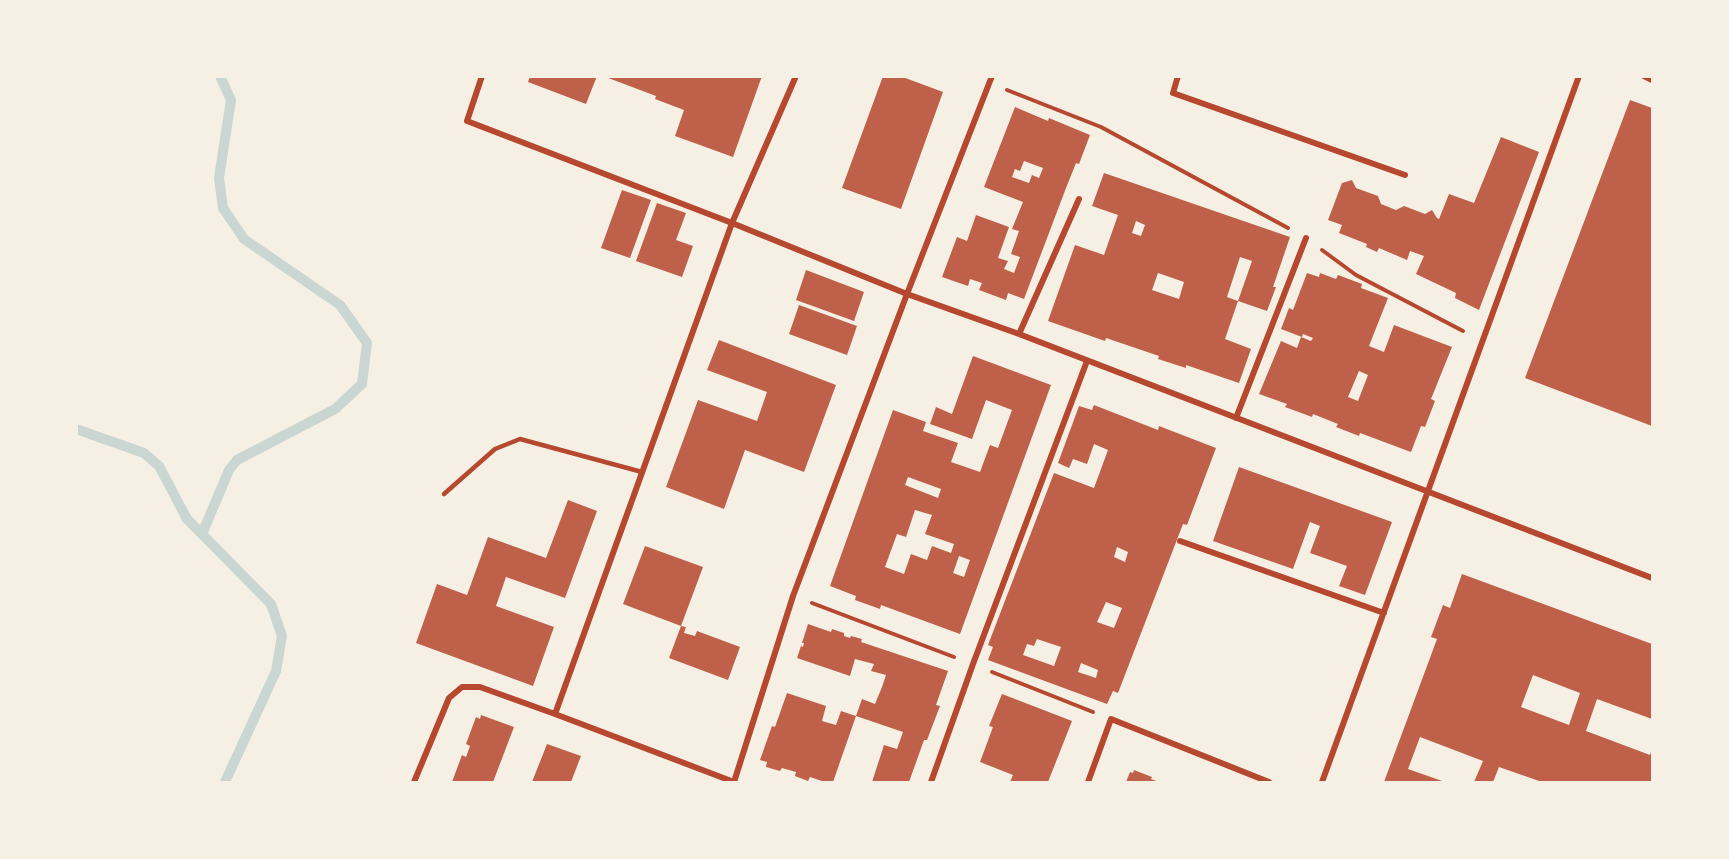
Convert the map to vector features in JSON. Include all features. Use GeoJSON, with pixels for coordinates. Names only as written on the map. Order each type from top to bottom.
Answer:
{"type":"FeatureCollection","features":[{"type":"Feature","properties":{"kind":"street"},"geometry":{"type":"LineString","coordinates":[[482,76],[467,121],[732,223],[907,294],[1019,334],[1653,578]]}},
{"type":"Feature","properties":{"kind":"street"},"geometry":{"type":"LineString","coordinates":[[555,714],[732,223],[796,76]]}},
{"type":"Feature","properties":{"kind":"street"},"geometry":{"type":"LineString","coordinates":[[1178,76],[1173,93],[1405,176]]}},
{"type":"Feature","properties":{"kind":"street"},"geometry":{"type":"LineString","coordinates":[[1322,783],[1579,76]]}},
{"type":"Feature","properties":{"kind":"street"},"geometry":{"type":"LineString","coordinates":[[1644,76],[1653,80]]}},
{"type":"Feature","properties":{"kind":"street"},"geometry":{"type":"LineString","coordinates":[[414,783],[449,698],[462,687],[480,687],[734,783],[793,596],[991,80]]}},
{"type":"Feature","properties":{"kind":"street"},"geometry":{"type":"LineString","coordinates":[[1019,334],[1079,199]]}},
{"type":"Feature","properties":{"kind":"street"},"geometry":{"type":"LineString","coordinates":[[1236,418],[1306,238]]}},
{"type":"Feature","properties":{"kind":"street"},"geometry":{"type":"LineString","coordinates":[[931,783],[973,664],[1087,361]]}},
{"type":"Feature","properties":{"kind":"street"},"geometry":{"type":"LineString","coordinates":[[1180,541],[1384,613]]}},
{"type":"Feature","properties":{"kind":"street"},"geometry":{"type":"LineString","coordinates":[[1088,783],[1111,719],[1269,783]]}},
{"type":"Feature","properties":{"kind":"lane"},"geometry":{"type":"LineString","coordinates":[[444,494],[495,449],[520,440],[642,472]]}},
{"type":"Feature","properties":{"kind":"path"},"geometry":{"type":"LineString","coordinates":[[991,80],[1101,127],[1306,238],[1356,275],[1483,341]]}},
{"type":"Feature","properties":{"kind":"building"},"geometry":{"type":"Polygon","coordinates":[[[530,76],[597,76],[586,104],[528,82],[530,76]]]}},
{"type":"Feature","properties":{"kind":"building"},"geometry":{"type":"Polygon","coordinates":[[[603,76],[762,76],[733,157],[675,136],[684,110],[655,99],[656,96],[603,76]]]}},
{"type":"Feature","properties":{"kind":"building"},"geometry":{"type":"Polygon","coordinates":[[[883,76],[900,76],[943,92],[901,209],[842,188],[883,76]]]}},
{"type":"Feature","properties":{"kind":"building"},"geometry":{"type":"Polygon","coordinates":[[[1630,100],[1652,108],[1652,426],[1525,378],[1630,100]]]}},
{"type":"Feature","properties":{"kind":"building"},"geometry":{"type":"Polygon","coordinates":[[[1015,107],[1090,135],[1079,164],[1076,163],[1024,299],[1008,293],[1006,300],[979,290],[982,283],[970,279],[968,286],[942,277],[957,237],[967,241],[976,215],[1009,227],[998,258],[1008,261],[1004,269],[1014,273],[1020,257],[1011,254],[1019,231],[1012,229],[1023,202],[984,187],[1015,107]],[[1024,161],[1020,171],[1015,169],[1012,177],[1029,183],[1032,175],[1039,178],[1043,168],[1024,161]]]}},
{"type":"Feature","properties":{"kind":"building"},"geometry":{"type":"Polygon","coordinates":[[[1501,137],[1539,152],[1479,310],[1455,298],[1456,293],[1416,274],[1424,256],[1410,251],[1407,260],[1379,248],[1377,252],[1366,247],[1367,244],[1339,233],[1342,225],[1328,220],[1342,183],[1352,180],[1356,188],[1378,196],[1381,204],[1396,210],[1404,206],[1425,214],[1432,210],[1439,219],[1449,194],[1474,203],[1501,137]]]}},
{"type":"Feature","properties":{"kind":"building"},"geometry":{"type":"Polygon","coordinates":[[[1104,173],[1290,237],[1267,311],[1238,301],[1225,339],[1251,349],[1239,383],[1186,365],[1186,368],[1158,359],[1159,356],[1106,338],[1105,341],[1048,321],[1075,245],[1104,255],[1118,215],[1092,206],[1104,173]],[[1136,221],[1132,233],[1141,236],[1145,225],[1136,221]],[[1240,257],[1227,297],[1238,301],[1252,261],[1240,257]],[[1158,273],[1152,290],[1179,299],[1184,282],[1158,273]]]}},
{"type":"Feature","properties":{"kind":"building"},"geometry":{"type":"Polygon","coordinates":[[[622,190],[651,200],[630,258],[601,248],[622,190]]]}},
{"type":"Feature","properties":{"kind":"building"},"geometry":{"type":"Polygon","coordinates":[[[657,203],[686,213],[676,240],[693,246],[682,277],[636,261],[657,203]]]}},
{"type":"Feature","properties":{"kind":"building"},"geometry":{"type":"Polygon","coordinates":[[[806,270],[864,292],[854,321],[796,300],[806,270]]]}},
{"type":"Feature","properties":{"kind":"building"},"geometry":{"type":"Polygon","coordinates":[[[1307,273],[1319,277],[1320,273],[1336,279],[1338,275],[1362,284],[1361,288],[1388,298],[1369,346],[1384,352],[1394,325],[1452,347],[1431,399],[1435,401],[1425,427],[1421,426],[1411,452],[1360,433],[1359,436],[1336,427],[1338,424],[1313,414],[1312,417],[1285,407],[1287,404],[1259,394],[1281,341],[1297,348],[1301,337],[1311,341],[1313,338],[1303,334],[1302,337],[1281,329],[1289,308],[1293,310],[1307,273]],[[1359,371],[1348,397],[1358,401],[1368,375],[1359,371]]]}},
{"type":"Feature","properties":{"kind":"building"},"geometry":{"type":"Polygon","coordinates":[[[799,305],[857,326],[847,355],[789,334],[799,305]]]}},
{"type":"Feature","properties":{"kind":"building"},"geometry":{"type":"Polygon","coordinates":[[[719,340],[836,385],[804,472],[745,450],[724,509],[666,487],[698,400],[757,421],[767,392],[707,370],[719,340]]]}},
{"type":"Feature","properties":{"kind":"building"},"geometry":{"type":"Polygon","coordinates":[[[973,356],[1051,385],[960,634],[881,605],[880,609],[855,600],[856,596],[830,586],[893,410],[926,422],[923,431],[958,443],[951,462],[980,472],[990,445],[998,448],[1012,410],[986,400],[972,439],[930,424],[936,407],[952,414],[973,356]],[[908,477],[905,485],[938,498],[941,489],[908,477]],[[915,510],[906,537],[897,534],[885,567],[904,574],[911,554],[927,560],[932,546],[951,553],[954,544],[925,534],[932,515],[915,510]],[[959,556],[953,573],[964,577],[970,560],[959,556]]]}},
{"type":"Feature","properties":{"kind":"building"},"geometry":{"type":"Polygon","coordinates":[[[1094,405],[1158,430],[1159,426],[1216,448],[1187,525],[1183,524],[1118,693],[1113,691],[1107,704],[988,660],[993,647],[988,645],[1054,473],[1094,488],[1108,450],[1094,444],[1087,464],[1073,459],[1069,468],[1058,463],[1079,406],[1092,410],[1094,405]],[[1117,547],[1114,557],[1125,562],[1128,552],[1117,547]],[[1106,602],[1097,622],[1114,628],[1122,608],[1106,602]],[[1037,639],[1034,646],[1027,644],[1023,655],[1054,666],[1061,647],[1037,639]],[[1081,663],[1078,672],[1096,678],[1098,670],[1081,663]]]}},
{"type":"Feature","properties":{"kind":"building"},"geometry":{"type":"Polygon","coordinates":[[[1239,467],[1392,522],[1365,595],[1339,586],[1347,566],[1310,553],[1320,526],[1310,522],[1293,569],[1213,541],[1239,467]]]}},
{"type":"Feature","properties":{"kind":"building"},"geometry":{"type":"Polygon","coordinates":[[[568,500],[597,511],[565,598],[506,577],[496,606],[554,627],[533,686],[416,643],[437,584],[467,595],[488,537],[546,558],[568,500]]]}},
{"type":"Feature","properties":{"kind":"building"},"geometry":{"type":"Polygon","coordinates":[[[645,546],[703,567],[681,626],[623,604],[645,546]]]}},
{"type":"Feature","properties":{"kind":"building"},"geometry":{"type":"Polygon","coordinates":[[[1462,574],[1652,644],[1652,719],[1597,699],[1586,731],[1650,755],[1652,748],[1652,782],[1542,782],[1499,767],[1493,782],[1474,782],[1483,761],[1420,737],[1408,769],[1445,782],[1384,782],[1437,639],[1431,637],[1443,605],[1450,608],[1462,574]],[[1533,675],[1521,707],[1569,725],[1580,693],[1533,675]]]}},
{"type":"Feature","properties":{"kind":"building"},"geometry":{"type":"Polygon","coordinates":[[[808,624],[831,632],[832,629],[844,633],[844,636],[850,638],[851,636],[862,639],[861,642],[948,671],[936,705],[940,706],[927,740],[924,740],[909,782],[872,782],[884,745],[897,749],[903,732],[856,716],[862,699],[875,704],[886,675],[871,671],[874,664],[855,659],[850,676],[797,658],[801,646],[803,647],[804,643],[802,643],[808,624]]]}},
{"type":"Feature","properties":{"kind":"building"},"geometry":{"type":"Polygon","coordinates":[[[681,626],[686,627],[684,633],[695,636],[697,631],[740,647],[728,680],[669,658],[681,626]]]}},
{"type":"Feature","properties":{"kind":"building"},"geometry":{"type":"Polygon","coordinates":[[[787,693],[826,706],[822,721],[836,725],[841,711],[856,716],[833,782],[810,777],[808,781],[795,776],[796,772],[766,767],[767,762],[760,760],[787,693]]]}},
{"type":"Feature","properties":{"kind":"building"},"geometry":{"type":"Polygon","coordinates":[[[1002,694],[1072,721],[1048,782],[1010,782],[1013,775],[980,762],[993,727],[989,726],[1002,694]]]}},
{"type":"Feature","properties":{"kind":"building"},"geometry":{"type":"Polygon","coordinates":[[[481,715],[514,727],[493,782],[452,782],[462,755],[466,757],[470,746],[466,744],[476,717],[480,719],[481,715]]]}},
{"type":"Feature","properties":{"kind":"building"},"geometry":{"type":"Polygon","coordinates":[[[547,744],[581,756],[571,782],[532,782],[547,744]]]}},
{"type":"Feature","properties":{"kind":"building"},"geometry":{"type":"Polygon","coordinates":[[[1134,770],[1159,782],[1126,782],[1130,772],[1133,773],[1134,770]]]}},
{"type":"Feature","properties":{"kind":"waterway"},"geometry":{"type":"LineString","coordinates":[[202,534],[229,470],[237,460],[335,409],[362,384],[367,343],[340,305],[244,239],[223,208],[219,178],[231,100],[220,76]]}},
{"type":"Feature","properties":{"kind":"waterway"},"geometry":{"type":"LineString","coordinates":[[76,429],[144,453],[159,466],[187,519],[271,604],[282,636],[276,671],[225,782]]}}]}
